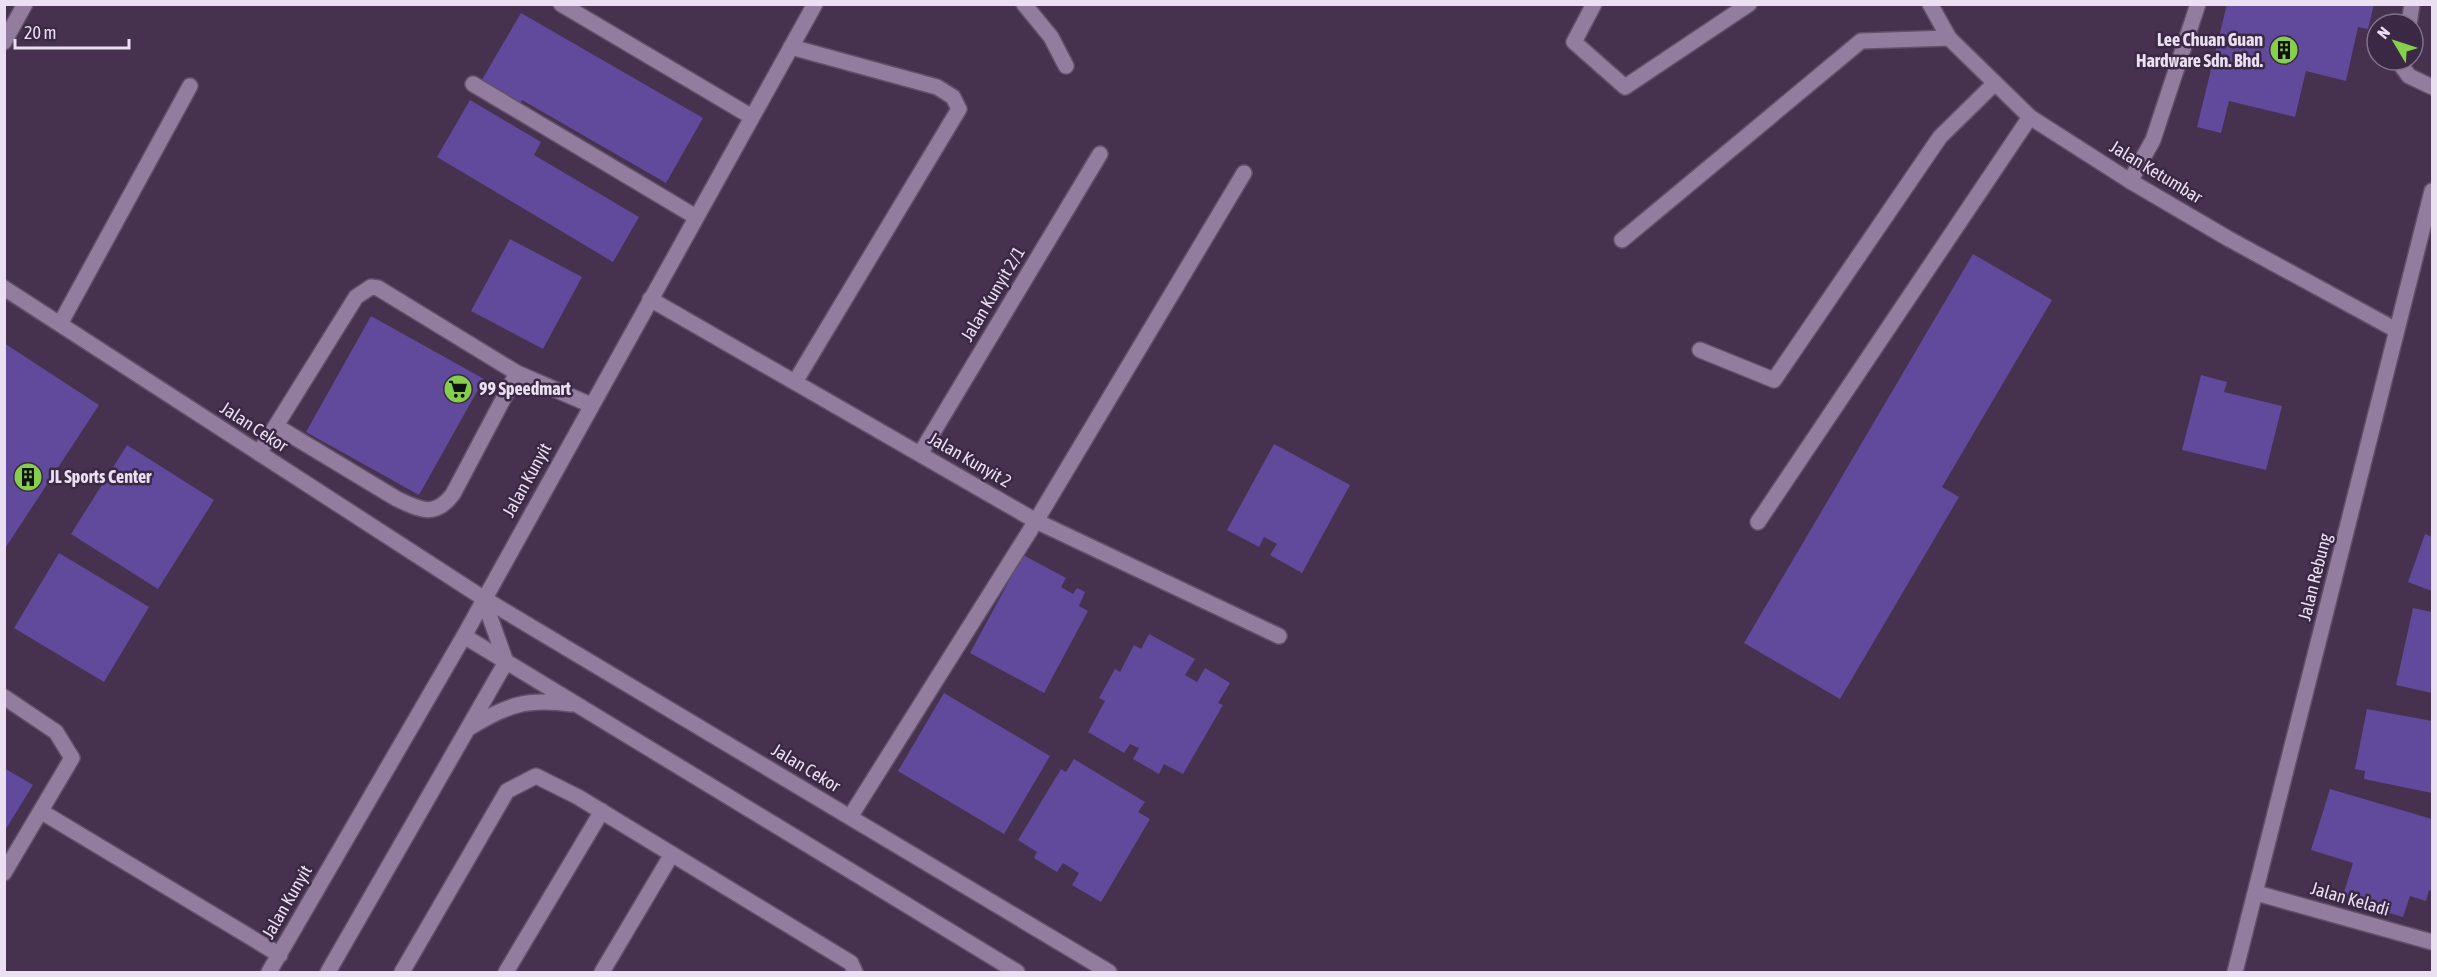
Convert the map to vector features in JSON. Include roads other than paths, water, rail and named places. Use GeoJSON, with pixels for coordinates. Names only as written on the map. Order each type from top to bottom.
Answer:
{"type":"FeatureCollection","features":[{"type":"Feature","properties":{"kind":"street"},"geometry":{"type":"LineString","coordinates":[[4,42],[25,4]]}},
{"type":"Feature","properties":{"kind":"street"},"geometry":{"type":"LineString","coordinates":[[561,4],[752,117]]}},
{"type":"Feature","properties":{"kind":"street","name":"Jalan Kunyit"},"geometry":{"type":"LineString","coordinates":[[269,972],[464,636],[483,598],[815,4]]}},
{"type":"Feature","properties":{"kind":"street"},"geometry":{"type":"LineString","coordinates":[[1024,4],[1051,37],[1066,66]]}},
{"type":"Feature","properties":{"kind":"street"},"geometry":{"type":"LineString","coordinates":[[1594,4],[1574,42],[1625,87],[1749,4]]}},
{"type":"Feature","properties":{"kind":"street","name":"Jalan Ketumbar"},"geometry":{"type":"LineString","coordinates":[[1930,4],[1949,38],[2030,117],[2130,181],[2229,239],[2396,330]]}},
{"type":"Feature","properties":{"kind":"street"},"geometry":{"type":"LineString","coordinates":[[2130,181],[2153,140],[2198,4]]}},
{"type":"Feature","properties":{"kind":"street"},"geometry":{"type":"LineString","coordinates":[[1622,240],[1861,41],[1949,38]]}},
{"type":"Feature","properties":{"kind":"street"},"geometry":{"type":"LineString","coordinates":[[791,47],[937,87],[953,98],[959,109],[795,382]]}},
{"type":"Feature","properties":{"kind":"street"},"geometry":{"type":"LineString","coordinates":[[2406,72],[2409,76],[2433,87]]}},
{"type":"Feature","properties":{"kind":"street"},"geometry":{"type":"LineString","coordinates":[[1700,350],[1774,380],[1940,137],[1995,83]]}},
{"type":"Feature","properties":{"kind":"street"},"geometry":{"type":"LineString","coordinates":[[473,84],[696,217]]}},
{"type":"Feature","properties":{"kind":"street"},"geometry":{"type":"LineString","coordinates":[[60,324],[190,86]]}},
{"type":"Feature","properties":{"kind":"street"},"geometry":{"type":"LineString","coordinates":[[1758,522],[2030,117]]}},
{"type":"Feature","properties":{"kind":"street","name":"Jalan Kunyit 2/1"},"geometry":{"type":"LineString","coordinates":[[920,454],[1101,154]]}},
{"type":"Feature","properties":{"kind":"street"},"geometry":{"type":"LineString","coordinates":[[850,817],[1036,521],[1244,173]]}},
{"type":"Feature","properties":{"kind":"street","name":"Jalan Rebung"},"geometry":{"type":"LineString","coordinates":[[2235,972],[2433,191]]}},
{"type":"Feature","properties":{"kind":"street"},"geometry":{"type":"LineString","coordinates":[[259,453],[356,297],[371,287],[378,288],[517,373],[591,405]]}},
{"type":"Feature","properties":{"kind":"street","name":"Jalan Cekor"},"geometry":{"type":"LineString","coordinates":[[4,288],[483,598],[1109,972]]}},
{"type":"Feature","properties":{"kind":"street","name":"Jalan Kunyit 2"},"geometry":{"type":"LineString","coordinates":[[650,299],[1036,521],[1280,636]]}},
{"type":"Feature","properties":{"kind":"street"},"geometry":{"type":"LineString","coordinates":[[276,426],[397,499],[418,508],[433,510],[444,507],[453,494],[517,373]]}},
{"type":"Feature","properties":{"kind":"street"},"geometry":{"type":"LineString","coordinates":[[328,972],[506,662],[483,598]]}},
{"type":"Feature","properties":{"kind":"street"},"geometry":{"type":"LineString","coordinates":[[464,636],[1017,972]]}},
{"type":"Feature","properties":{"kind":"street"},"geometry":{"type":"LineString","coordinates":[[4,697],[56,732],[72,758],[4,873]]}},
{"type":"Feature","properties":{"kind":"street"},"geometry":{"type":"LineString","coordinates":[[467,729],[497,712],[525,702],[542,700],[577,704]]}},
{"type":"Feature","properties":{"kind":"street"},"geometry":{"type":"LineString","coordinates":[[402,972],[507,791],[536,776],[602,811],[851,963],[855,972]]}},
{"type":"Feature","properties":{"kind":"street"},"geometry":{"type":"LineString","coordinates":[[506,972],[602,811]]}},
{"type":"Feature","properties":{"kind":"street"},"geometry":{"type":"LineString","coordinates":[[42,812],[280,955]]}},
{"type":"Feature","properties":{"kind":"street"},"geometry":{"type":"LineString","coordinates":[[602,972],[672,854]]}},
{"type":"Feature","properties":{"kind":"street","name":"Jalan Keladi"},"geometry":{"type":"LineString","coordinates":[[2256,893],[2433,942]]}},
{"type":"Feature","properties":{"kind":"place","name":"Lee Chuan Guan Hardware Sdn. Bhd."},"geometry":{"type":"Point","coordinates":[2284,50]}},
{"type":"Feature","properties":{"kind":"place","name":"99 Speedmart"},"geometry":{"type":"Point","coordinates":[458,389]}},
{"type":"Feature","properties":{"kind":"place","name":"JL Sports Center"},"geometry":{"type":"Point","coordinates":[28,477]}}]}
